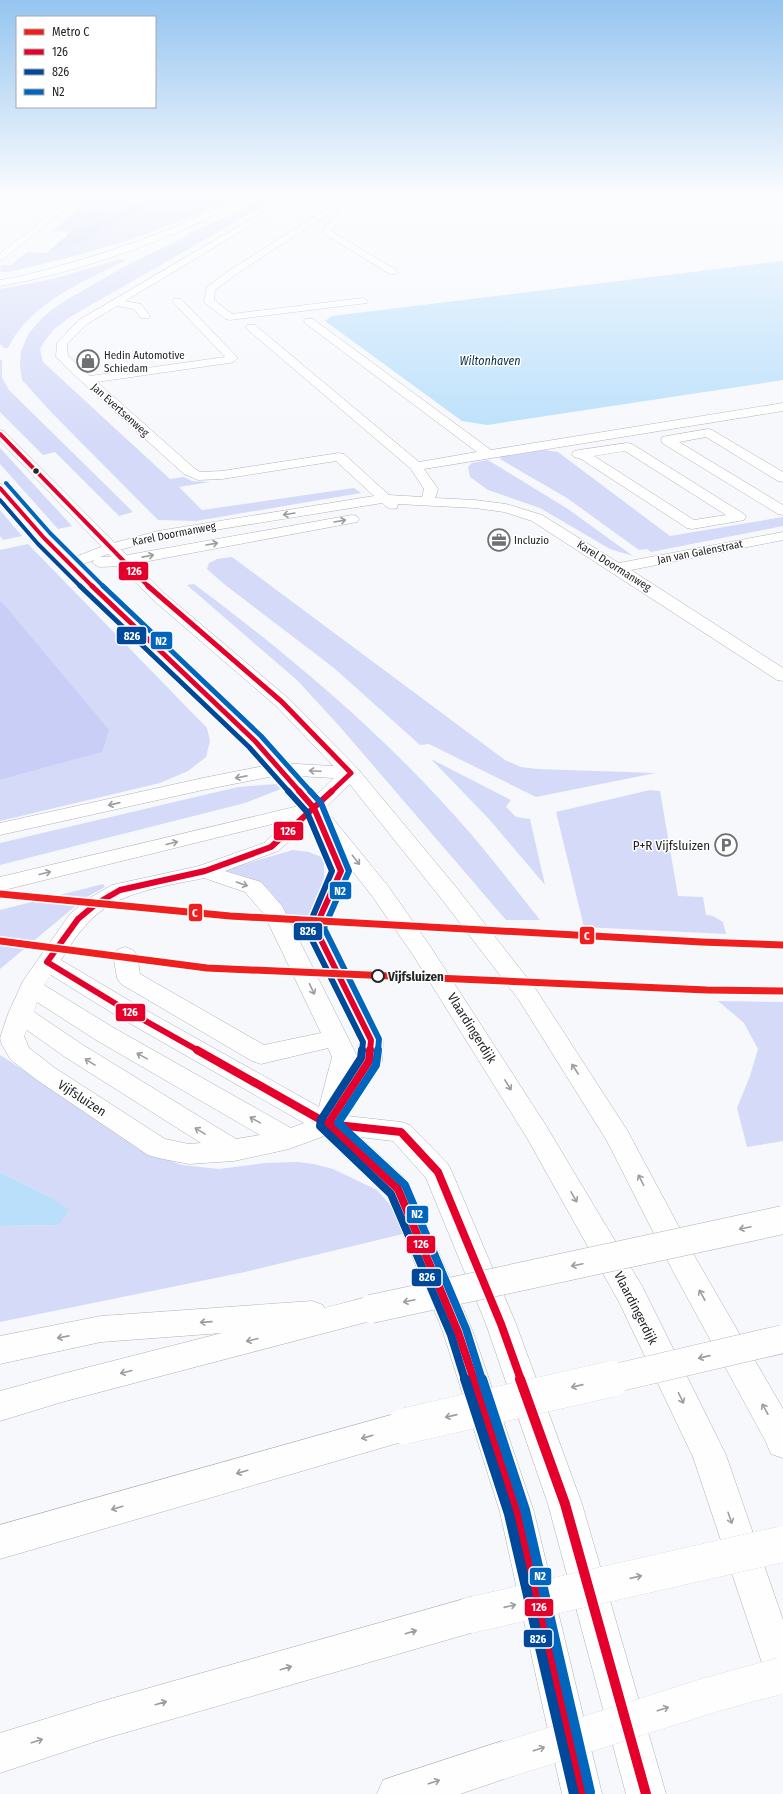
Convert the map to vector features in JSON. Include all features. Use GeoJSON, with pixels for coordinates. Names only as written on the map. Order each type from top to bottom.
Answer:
{"type":"FeatureCollection","features":[{"type":"Feature","properties":{"kind":"main road"},"geometry":{"type":"LineString","coordinates":[[0,283],[23,278]]}},
{"type":"Feature","properties":{"kind":"main road","name":"Jan Evertsenweg"},"geometry":{"type":"LineString","coordinates":[[157,278],[83,322],[62,343],[62,358],[189,471],[198,476],[222,476],[339,457],[384,506]]}},
{"type":"Feature","properties":{"kind":"main road"},"geometry":{"type":"LineString","coordinates":[[226,278],[210,289],[209,301],[230,317],[363,301]]}},
{"type":"Feature","properties":{"kind":"main road"},"geometry":{"type":"LineString","coordinates":[[86,380],[229,360],[232,358],[177,301]]}},
{"type":"Feature","properties":{"kind":"main road"},"geometry":{"type":"LineString","coordinates":[[114,303],[137,306],[145,316]]}},
{"type":"Feature","properties":{"kind":"main road"},"geometry":{"type":"LineString","coordinates":[[309,321],[488,454]]}},
{"type":"Feature","properties":{"kind":"main road"},"geometry":{"type":"LineString","coordinates":[[250,327],[416,466],[431,489],[427,502]]}},
{"type":"Feature","properties":{"kind":"main road"},"geometry":{"type":"LineString","coordinates":[[416,466],[783,407]]}},
{"type":"Feature","properties":{"kind":"main road"},"geometry":{"type":"LineString","coordinates":[[783,478],[708,433],[667,440],[783,510]]}},
{"type":"Feature","properties":{"kind":"main road"},"geometry":{"type":"LineString","coordinates":[[0,434],[158,596],[282,702],[351,773],[411,844],[527,994],[618,1137],[685,1266],[779,1433],[783,1443]]}},
{"type":"Feature","properties":{"kind":"main road"},"geometry":{"type":"LineString","coordinates":[[627,447],[739,517],[692,525],[586,456],[579,454],[627,447]]}},
{"type":"Feature","properties":{"kind":"main road","name":"Vlaardingerdijk"},"geometry":{"type":"LineString","coordinates":[[0,488],[70,564],[102,596],[255,741],[314,808],[380,891],[422,951],[536,1131],[631,1295],[709,1455],[783,1675]]}},
{"type":"Feature","properties":{"kind":"main road","name":"Karel Doormanweg"},"geometry":{"type":"LineString","coordinates":[[384,506],[399,511],[427,502]]}},
{"type":"Feature","properties":{"kind":"main road","name":"Karel Doormanweg"},"geometry":{"type":"LineString","coordinates":[[117,554],[158,535],[384,506],[427,502],[476,504],[506,508],[536,518],[617,568],[783,676]]}},
{"type":"Feature","properties":{"kind":"main road","name":"Karel Doormanweg"},"geometry":{"type":"LineString","coordinates":[[70,564],[117,554],[368,516]]}},
{"type":"Feature","properties":{"kind":"main road","name":"Jan van Galenstraat"},"geometry":{"type":"LineString","coordinates":[[617,568],[783,536]]}},
{"type":"Feature","properties":{"kind":"main road"},"geometry":{"type":"LineString","coordinates":[[0,828],[279,769],[351,773]]}},
{"type":"Feature","properties":{"kind":"main road","name":"Vijfsluizen"},"geometry":{"type":"LineString","coordinates":[[328,1124],[289,1139],[234,1151],[189,1154],[158,1148],[46,1074],[20,1054],[14,1045],[12,1036],[32,987],[47,962],[78,919],[96,904],[120,890],[205,872],[228,862],[271,847],[351,773]]}},
{"type":"Feature","properties":{"kind":"main road"},"geometry":{"type":"LineString","coordinates":[[0,884],[314,808],[341,871],[315,928],[371,1040],[369,1061],[328,1124]]}},
{"type":"Feature","properties":{"kind":"main road"},"geometry":{"type":"LineString","coordinates":[[205,872],[253,888],[274,911],[301,966],[344,1057],[328,1124]]}},
{"type":"Feature","properties":{"kind":"main road"},"geometry":{"type":"LineString","coordinates":[[125,955],[129,978],[260,1055],[327,1040]]}},
{"type":"Feature","properties":{"kind":"main road"},"geometry":{"type":"LineString","coordinates":[[47,962],[126,1010],[328,1124],[398,1189],[458,1332],[476,1383],[517,1512],[582,1794]]}},
{"type":"Feature","properties":{"kind":"main road"},"geometry":{"type":"LineString","coordinates":[[32,987],[104,1034],[289,1139]]}},
{"type":"Feature","properties":{"kind":"main road"},"geometry":{"type":"LineString","coordinates":[[20,1014],[74,1051],[234,1151]]}},
{"type":"Feature","properties":{"kind":"main road"},"geometry":{"type":"LineString","coordinates":[[328,1124],[401,1132],[438,1172],[501,1324],[565,1504],[646,1794]]}},
{"type":"Feature","properties":{"kind":"main road"},"geometry":{"type":"LineString","coordinates":[[0,1406],[62,1388],[371,1309],[783,1220]]}},
{"type":"Feature","properties":{"kind":"main road"},"geometry":{"type":"LineString","coordinates":[[0,1350],[101,1330],[371,1309]]}},
{"type":"Feature","properties":{"kind":"main road"},"geometry":{"type":"LineString","coordinates":[[0,1542],[405,1426],[783,1339]]}},
{"type":"Feature","properties":{"kind":"main road"},"geometry":{"type":"LineString","coordinates":[[0,1753],[103,1720],[472,1614],[783,1544]]}},
{"type":"Feature","properties":{"kind":"main road"},"geometry":{"type":"LineString","coordinates":[[397,1794],[710,1694],[783,1675]]}},
{"type":"Feature","properties":{"kind":"shaded area"},"geometry":{"type":"Polygon","coordinates":[[[91,278],[76,285],[44,306],[30,318],[18,332],[8,348],[4,348],[0,344],[0,289],[53,279],[91,278]]]}},
{"type":"Feature","properties":{"kind":"shaded area"},"geometry":{"type":"Polygon","coordinates":[[[105,278],[138,278],[70,317],[54,329],[40,349],[43,362],[170,479],[184,477],[192,481],[210,482],[179,487],[202,510],[354,488],[361,493],[196,521],[158,520],[51,412],[22,380],[20,366],[21,351],[29,333],[41,319],[58,305],[105,278]]]}},
{"type":"Feature","properties":{"kind":"shaded area"},"geometry":{"type":"Polygon","coordinates":[[[0,359],[2,361],[2,378],[9,390],[133,512],[119,516],[55,452],[43,455],[0,412],[0,359]]]}},
{"type":"Feature","properties":{"kind":"shaded area"},"geometry":{"type":"Polygon","coordinates":[[[0,448],[72,526],[58,529],[0,464],[0,448]]]}},
{"type":"Feature","properties":{"kind":"shaded area"},"geometry":{"type":"Polygon","coordinates":[[[544,450],[558,452],[670,536],[783,517],[783,526],[651,552],[647,549],[639,550],[567,498],[500,459],[501,457],[544,450]]]}},
{"type":"Feature","properties":{"kind":"shaded area"},"geometry":{"type":"Polygon","coordinates":[[[488,460],[568,509],[633,556],[610,549],[540,508],[488,490],[470,477],[468,467],[472,463],[488,460]]]}},
{"type":"Feature","properties":{"kind":"shaded area"},"geometry":{"type":"Polygon","coordinates":[[[0,510],[22,536],[3,540],[0,536],[0,510]]]}},
{"type":"Feature","properties":{"kind":"shaded area"},"geometry":{"type":"Polygon","coordinates":[[[28,544],[207,728],[210,741],[206,757],[188,771],[160,783],[0,821],[0,780],[101,752],[22,629],[0,600],[0,550],[28,544]]]}},
{"type":"Feature","properties":{"kind":"shaded area"},"geometry":{"type":"Polygon","coordinates":[[[232,557],[505,760],[521,767],[537,769],[656,773],[536,797],[429,744],[420,745],[334,668],[224,584],[207,569],[209,563],[217,559],[232,557]]]}},
{"type":"Feature","properties":{"kind":"shaded area"},"geometry":{"type":"Polygon","coordinates":[[[194,584],[268,641],[339,701],[407,765],[470,833],[540,920],[506,920],[341,728],[298,681],[187,585],[194,584]]]}},
{"type":"Feature","properties":{"kind":"shaded area"},"geometry":{"type":"Polygon","coordinates":[[[0,600],[109,730],[102,752],[0,780],[0,600]]]}},
{"type":"Feature","properties":{"kind":"shaded area"},"geometry":{"type":"Polygon","coordinates":[[[431,759],[511,800],[506,807],[516,817],[530,819],[545,885],[488,818],[431,759]]]}},
{"type":"Feature","properties":{"kind":"shaded area"},"geometry":{"type":"Polygon","coordinates":[[[276,784],[281,789],[245,803],[0,865],[0,843],[238,787],[276,784]]]}},
{"type":"Feature","properties":{"kind":"shaded area"},"geometry":{"type":"Polygon","coordinates":[[[650,790],[660,791],[678,896],[703,897],[706,915],[713,916],[723,922],[726,934],[584,927],[556,812],[650,790]]]}},
{"type":"Feature","properties":{"kind":"shaded area"},"geometry":{"type":"Polygon","coordinates":[[[293,850],[309,852],[321,857],[324,861],[324,887],[307,924],[291,925],[275,898],[265,886],[248,878],[224,870],[293,850]]]}},
{"type":"Feature","properties":{"kind":"shaded area"},"geometry":{"type":"Polygon","coordinates":[[[103,884],[105,887],[85,898],[0,969],[0,910],[103,884]]]}},
{"type":"Feature","properties":{"kind":"shaded area"},"geometry":{"type":"Polygon","coordinates":[[[718,1001],[783,1002],[783,1141],[747,1147],[737,1108],[750,1076],[758,1049],[744,1023],[718,1001]]]}},
{"type":"Feature","properties":{"kind":"shaded area"},"geometry":{"type":"Polygon","coordinates":[[[0,1055],[157,1156],[182,1165],[219,1169],[265,1163],[297,1162],[314,1164],[333,1169],[377,1190],[397,1213],[407,1233],[245,1272],[0,1322],[0,1226],[58,1225],[52,1198],[0,1172],[0,1055]]]}},
{"type":"Feature","properties":{"kind":"water","name":"Wiltonhaven"},"geometry":{"type":"Polygon","coordinates":[[[646,278],[783,278],[783,380],[487,425],[462,421],[325,321],[332,316],[646,278]]]}},
{"type":"Feature","properties":{"kind":"water"},"geometry":{"type":"Polygon","coordinates":[[[0,1172],[52,1198],[69,1210],[58,1225],[0,1226],[0,1172]]]}},
{"type":"Feature","properties":{"kind":"metro line","name":"C"},"geometry":{"type":"LineString","coordinates":[[0,894],[230,916],[701,942],[783,945]]}},
{"type":"Feature","properties":{"kind":"metro line","name":"C"},"geometry":{"type":"LineString","coordinates":[[0,941],[207,968],[707,990],[783,991]]}},
{"type":"Feature","properties":{"kind":"transit line","name":"126"},"geometry":{"type":"LineString","coordinates":[[0,434],[158,596],[282,702],[351,773],[271,847],[205,871],[120,890],[96,904],[78,919],[47,962],[126,1010],[328,1124],[398,1189],[458,1332],[517,1512],[582,1794]]}},
{"type":"Feature","properties":{"kind":"transit line","name":"N2"},"geometry":{"type":"LineString","coordinates":[[6,483],[50,533],[261,736],[321,803],[349,871],[324,928],[379,1039],[376,1065],[338,1123],[405,1185],[466,1329],[525,1510],[590,1792]]}},
{"type":"Feature","properties":{"kind":"transit line","name":"126"},"geometry":{"type":"LineString","coordinates":[[0,488],[44,538],[102,596],[255,741],[314,808],[341,871],[315,928],[371,1040],[369,1061],[328,1124]]}},
{"type":"Feature","properties":{"kind":"transit line","name":"826"},"geometry":{"type":"LineString","coordinates":[[0,500],[38,544],[96,602],[249,747],[307,812],[332,871],[307,930],[363,1042],[361,1058],[321,1120],[320,1126],[391,1194],[451,1335],[509,1514],[574,1794]]}},
{"type":"Feature","properties":{"kind":"transit line","name":"126"},"geometry":{"type":"LineString","coordinates":[[328,1124],[401,1132],[438,1172],[501,1324],[565,1504],[646,1794]]}},
{"type":"Feature","properties":{"kind":"place","name":"Hedin Automotive Schiedam"},"geometry":{"type":"Point","coordinates":[88,361]}},
{"type":"Feature","properties":{"kind":"place","name":"Incluzio"},"geometry":{"type":"Point","coordinates":[499,540]}},
{"type":"Feature","properties":{"kind":"place","name":"P+R Vijfsluizen"},"geometry":{"type":"Point","coordinates":[726,845]}},
{"type":"Feature","properties":{"kind":"place","name":"Vijfsluizen"},"geometry":{"type":"Point","coordinates":[378,976]}}]}
